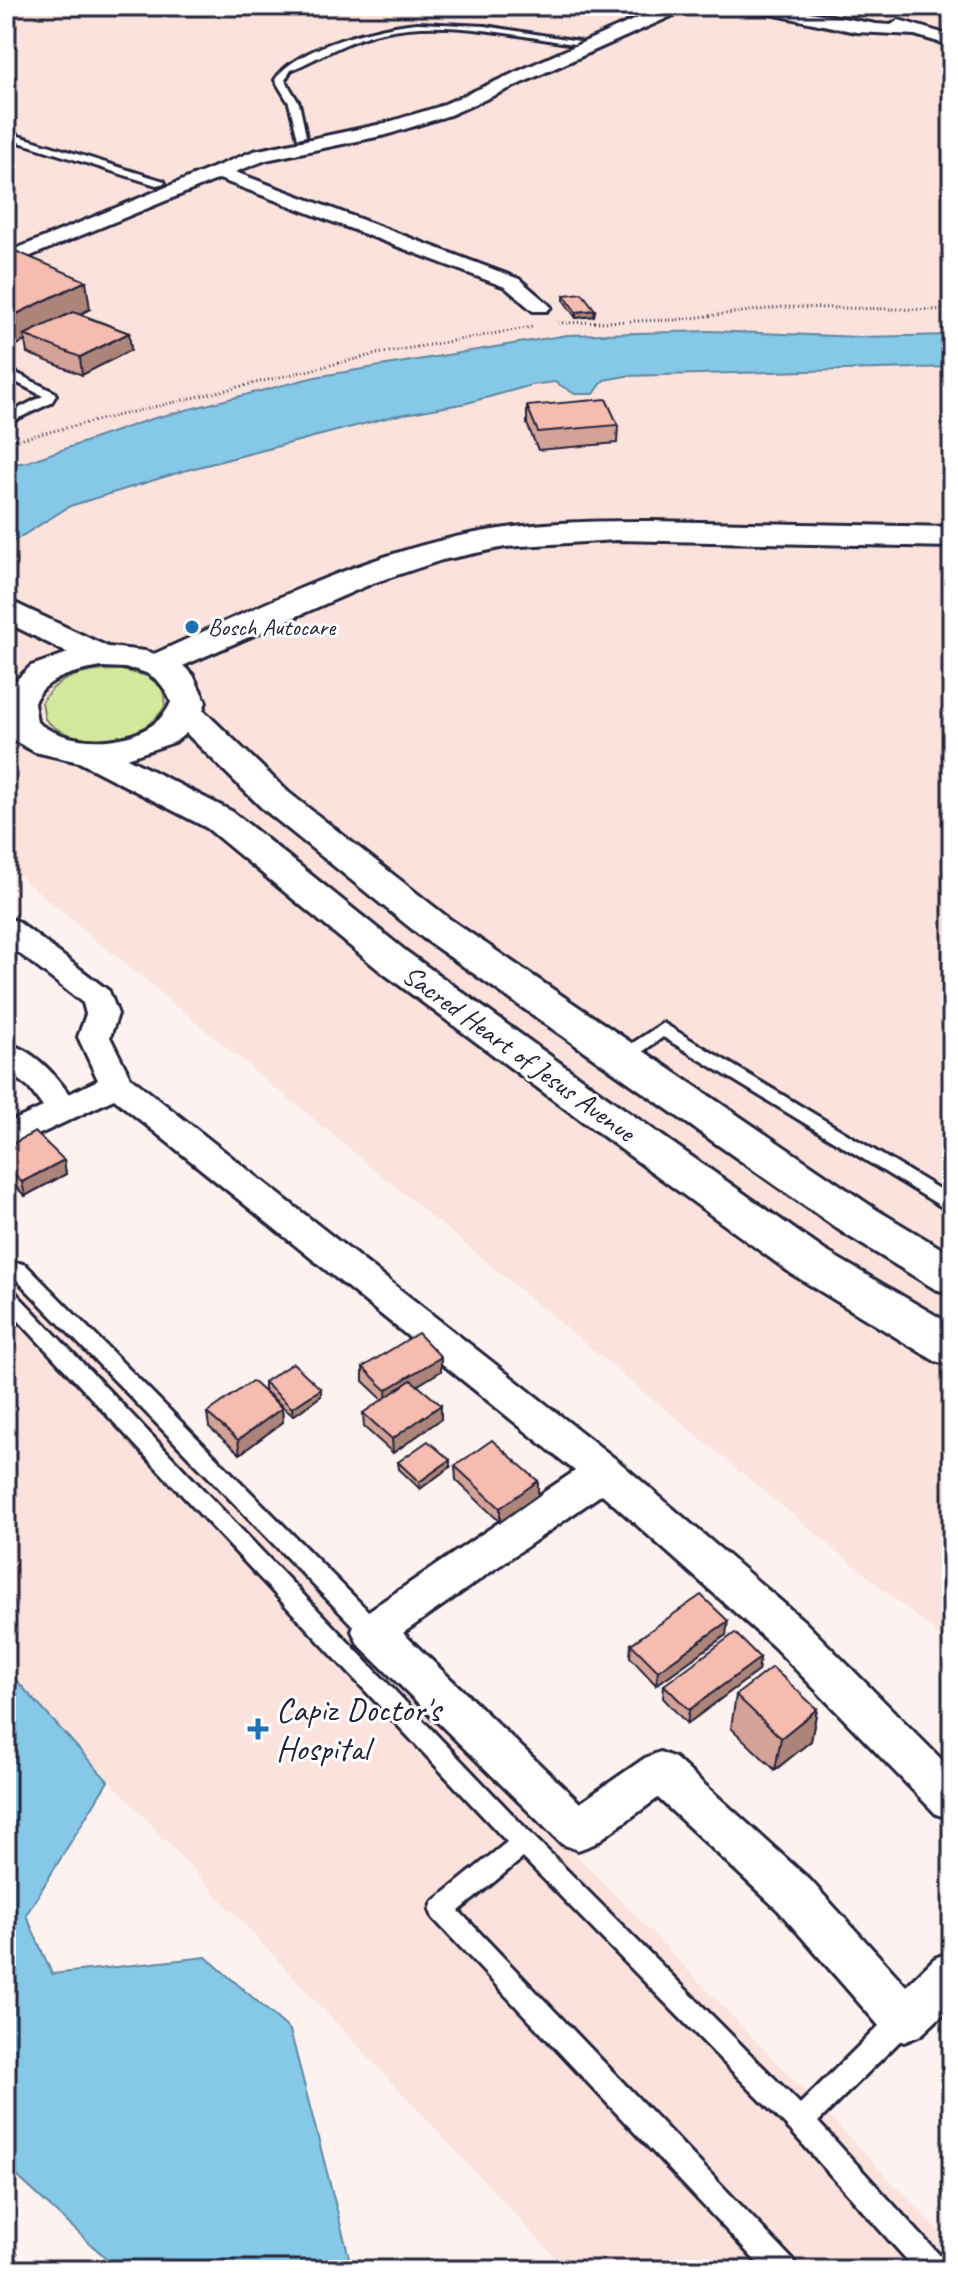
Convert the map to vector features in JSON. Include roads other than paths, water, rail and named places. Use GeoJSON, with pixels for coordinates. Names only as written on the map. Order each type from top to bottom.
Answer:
{"type":"FeatureCollection","features":[{"type":"Feature","properties":{"kind":"main road"},"geometry":{"type":"LineString","coordinates":[[173,685],[380,569],[433,552],[503,537],[622,529],[952,537]]}},
{"type":"Feature","properties":{"kind":"main road"},"geometry":{"type":"LineString","coordinates":[[173,685],[400,578],[443,565],[512,552],[589,545],[669,544],[952,555]]}},
{"type":"Feature","properties":{"kind":"main road"},"geometry":{"type":"LineString","coordinates":[[6,609],[102,657]]}},
{"type":"Feature","properties":{"kind":"main road"},"geometry":{"type":"LineString","coordinates":[[102,657],[137,659],[173,685],[172,728],[150,741],[121,750],[90,753],[62,750],[38,742],[17,722],[16,706],[23,690],[50,670],[75,661],[102,657]]}},
{"type":"Feature","properties":{"kind":"main road","name":"Sacred Heart of Jesus Avenue"},"geometry":{"type":"LineString","coordinates":[[173,685],[275,800],[437,929],[861,1222],[949,1272]]}},
{"type":"Feature","properties":{"kind":"main road","name":"Sacred Heart of Jesus Avenue"},"geometry":{"type":"LineString","coordinates":[[90,753],[220,820],[393,961],[585,1102],[808,1262],[952,1348]]}},
{"type":"Feature","properties":{"kind":"street"},"geometry":{"type":"LineString","coordinates":[[11,249],[160,183],[238,153],[386,129],[444,111],[654,6]]}},
{"type":"Feature","properties":{"kind":"street"},"geometry":{"type":"LineString","coordinates":[[582,43],[686,6]]}},
{"type":"Feature","properties":{"kind":"street"},"geometry":{"type":"LineString","coordinates":[[753,6],[853,29],[919,30]]}},
{"type":"Feature","properties":{"kind":"street"},"geometry":{"type":"LineString","coordinates":[[816,6],[919,30],[952,41]]}},
{"type":"Feature","properties":{"kind":"street"},"geometry":{"type":"LineString","coordinates":[[11,249],[306,140]]}},
{"type":"Feature","properties":{"kind":"street"},"geometry":{"type":"LineString","coordinates":[[217,172],[512,283],[542,319]]}},
{"type":"Feature","properties":{"kind":"street"},"geometry":{"type":"LineString","coordinates":[[6,928],[98,998],[102,1014],[94,1037],[117,1084],[604,1472],[789,1634],[952,1800]]}},
{"type":"Feature","properties":{"kind":"street"},"geometry":{"type":"LineString","coordinates":[[6,1054],[41,1080],[63,1111]]}},
{"type":"Feature","properties":{"kind":"street"},"geometry":{"type":"LineString","coordinates":[[6,1138],[117,1084]]}},
{"type":"Feature","properties":{"kind":"street"},"geometry":{"type":"LineString","coordinates":[[604,1472],[373,1631],[578,1830],[660,1772],[794,1895],[904,2019],[952,1974]]}},
{"type":"Feature","properties":{"kind":"lane"},"geometry":{"type":"LineString","coordinates":[[306,140],[294,103],[280,80],[287,68],[373,32],[396,27],[438,26],[582,43]]}},
{"type":"Feature","properties":{"kind":"lane"},"geometry":{"type":"LineString","coordinates":[[6,135],[160,183]]}},
{"type":"Feature","properties":{"kind":"lane"},"geometry":{"type":"LineString","coordinates":[[6,372],[50,395],[47,400],[6,420]]}},
{"type":"Feature","properties":{"kind":"lane"},"geometry":{"type":"LineString","coordinates":[[625,1056],[663,1029],[952,1206]]}},
{"type":"Feature","properties":{"kind":"lane"},"geometry":{"type":"LineString","coordinates":[[6,1277],[19,1270],[373,1631]]}},
{"type":"Feature","properties":{"kind":"lane"},"geometry":{"type":"LineString","coordinates":[[6,1295],[524,1843],[800,2122],[934,2270]]}},
{"type":"Feature","properties":{"kind":"lane"},"geometry":{"type":"LineString","coordinates":[[524,1843],[442,1910],[783,2270]]}},
{"type":"Feature","properties":{"kind":"lane"},"geometry":{"type":"LineString","coordinates":[[800,2122],[904,2019]]}},
{"type":"Feature","properties":{"kind":"water"},"geometry":{"type":"Polygon","coordinates":[[[709,331],[860,337],[952,335],[952,367],[626,376],[604,380],[594,394],[575,394],[555,382],[532,385],[467,403],[394,416],[187,470],[70,506],[6,546],[6,465],[27,462],[151,419],[315,377],[567,335],[709,331]]]}},
{"type":"Feature","properties":{"kind":"water"},"geometry":{"type":"Polygon","coordinates":[[[6,1669],[108,1781],[26,1915],[52,1974],[206,1957],[290,2030],[349,2257],[338,2270],[119,2270],[6,2166],[6,1669]]]}},
{"type":"Feature","properties":{"kind":"place","name":"Bosch Autocare"},"geometry":{"type":"Point","coordinates":[192,627]}},
{"type":"Feature","properties":{"kind":"place","name":"Capiz Doctor's Hospital"},"geometry":{"type":"Point","coordinates":[258,1729]}}]}
